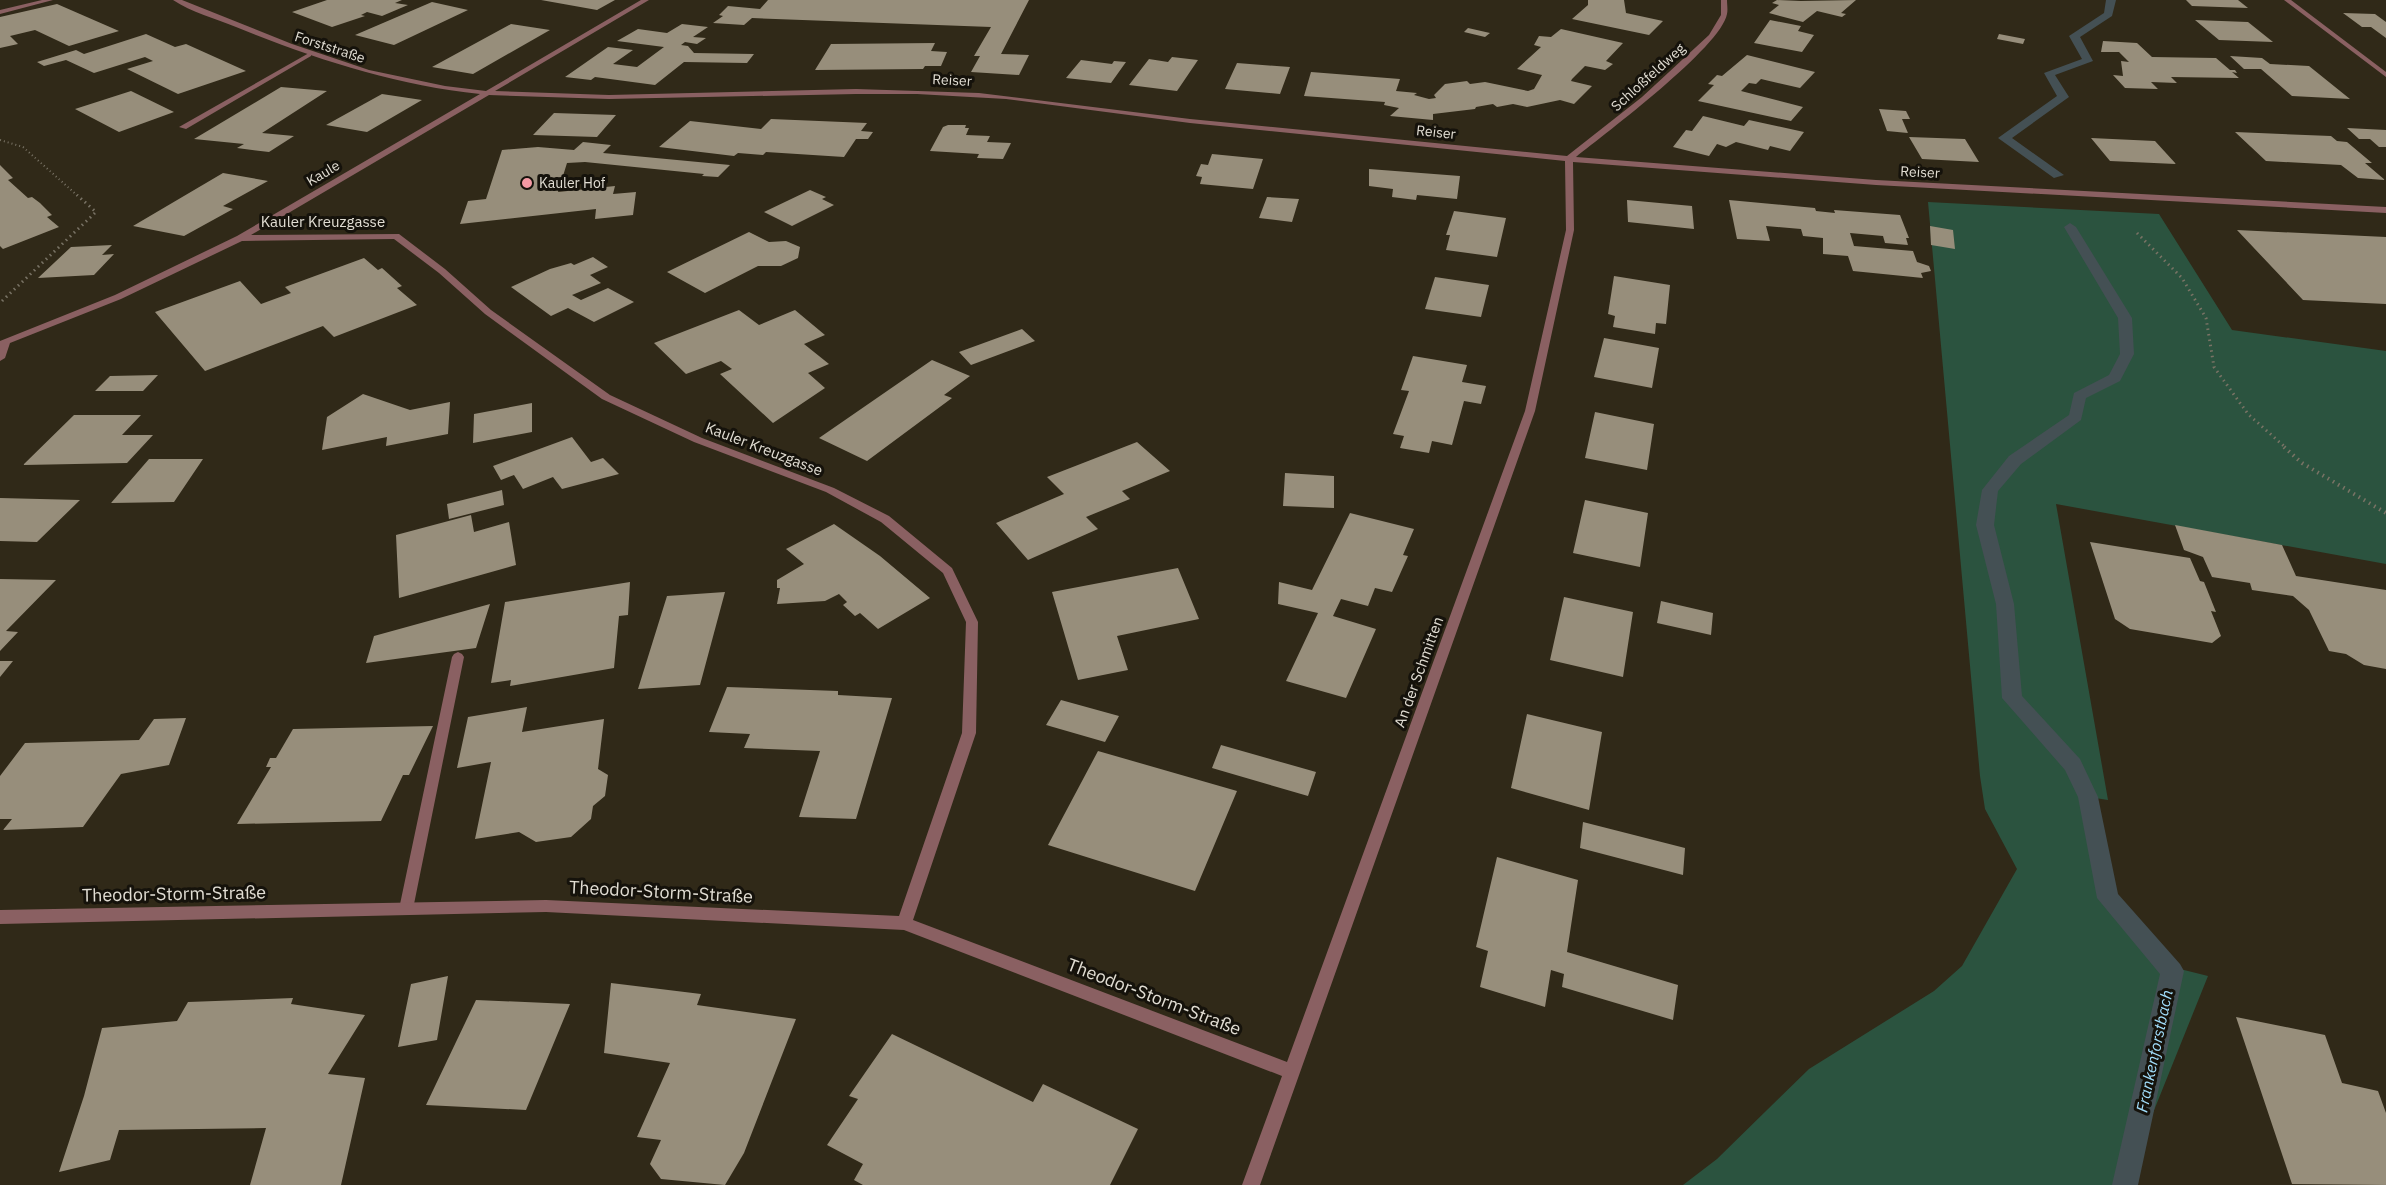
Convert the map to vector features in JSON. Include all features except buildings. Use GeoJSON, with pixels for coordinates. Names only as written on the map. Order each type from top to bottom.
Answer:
{"type":"FeatureCollection","features":[{"type":"Feature","properties":{"kind":"street"},"geometry":{"type":"LineString","coordinates":[[0,12],[50,0]]}},
{"type":"Feature","properties":{"kind":"street","name":"Forststraße"},"geometry":{"type":"LineString","coordinates":[[176,0],[309,55],[393,79],[484,93]]}},
{"type":"Feature","properties":{"kind":"street","name":"Kaule"},"geometry":{"type":"LineString","coordinates":[[3,343],[118,297],[240,238],[646,0]]}},
{"type":"Feature","properties":{"kind":"street","name":"Schloßfeldweg"},"geometry":{"type":"LineString","coordinates":[[1569,159],[1645,99],[1712,36],[1724,15],[1724,0]]}},
{"type":"Feature","properties":{"kind":"street"},"geometry":{"type":"LineString","coordinates":[[2287,0],[2386,75]]}},
{"type":"Feature","properties":{"kind":"street"},"geometry":{"type":"LineString","coordinates":[[183,127],[309,55]]}},
{"type":"Feature","properties":{"kind":"street","name":"Reiser"},"geometry":{"type":"LineString","coordinates":[[484,93],[649,97],[858,91],[982,96],[1186,120],[1569,159],[1830,180],[2100,197],[2386,210]]}},
{"type":"Feature","properties":{"kind":"street","name":"An der Schmitten"},"geometry":{"type":"LineString","coordinates":[[1251,1185],[1530,411],[1570,230],[1569,159]]}},
{"type":"Feature","properties":{"kind":"street","name":"Kauler Kreuzgasse"},"geometry":{"type":"LineString","coordinates":[[240,238],[396,236],[442,271],[488,312],[606,397],[698,440],[830,490],[885,519],[948,571],[972,622],[969,733],[904,922]]}},
{"type":"Feature","properties":{"kind":"street"},"geometry":{"type":"LineString","coordinates":[[0,358],[3,343]]}},
{"type":"Feature","properties":{"kind":"street"},"geometry":{"type":"LineString","coordinates":[[406,909],[458,657]]}},
{"type":"Feature","properties":{"kind":"street","name":"Theodor-Storm-Straße"},"geometry":{"type":"LineString","coordinates":[[0,917],[546,906],[904,922],[1293,1072]]}},
{"type":"Feature","properties":{"kind":"path"},"geometry":{"type":"LineString","coordinates":[[0,140],[23,147],[96,212],[0,303]]}},
{"type":"Feature","properties":{"kind":"path"},"geometry":{"type":"LineString","coordinates":[[2100,197],[2182,278],[2206,318],[2214,367],[2248,414],[2302,463],[2386,513]]}},
{"type":"Feature","properties":{"kind":"green space"},"geometry":{"type":"Polygon","coordinates":[[[1928,202],[2159,214],[2232,330],[2386,351],[2386,564],[2056,504],[2108,800],[2082,796],[2102,898],[2167,972],[2176,968],[2208,976],[2124,1185],[1683,1185],[1717,1159],[1809,1069],[1934,991],[1962,966],[2017,869],[1985,809],[1980,776],[1928,202]]]}},
{"type":"Feature","properties":{"kind":"waterway","name":"Frankenforstbach"},"geometry":{"type":"LineString","coordinates":[[2058,175],[2004,138],[2063,97],[2049,73],[2088,61],[2074,36],[2109,14],[2111,0]]}},
{"type":"Feature","properties":{"kind":"waterway","name":"Frankenforstbach"},"geometry":{"type":"LineString","coordinates":[[2070,227],[2125,318],[2127,354],[2115,378],[2079,396],[2076,417],[2015,460],[1990,490],[1985,525],[2005,604],[2012,698],[2073,765],[2088,797],[2108,898],[2172,971],[2125,1185]]}},
{"type":"Feature","properties":{"kind":"place","name":"Kauler Hof"},"geometry":{"type":"Point","coordinates":[527,183]}}]}
